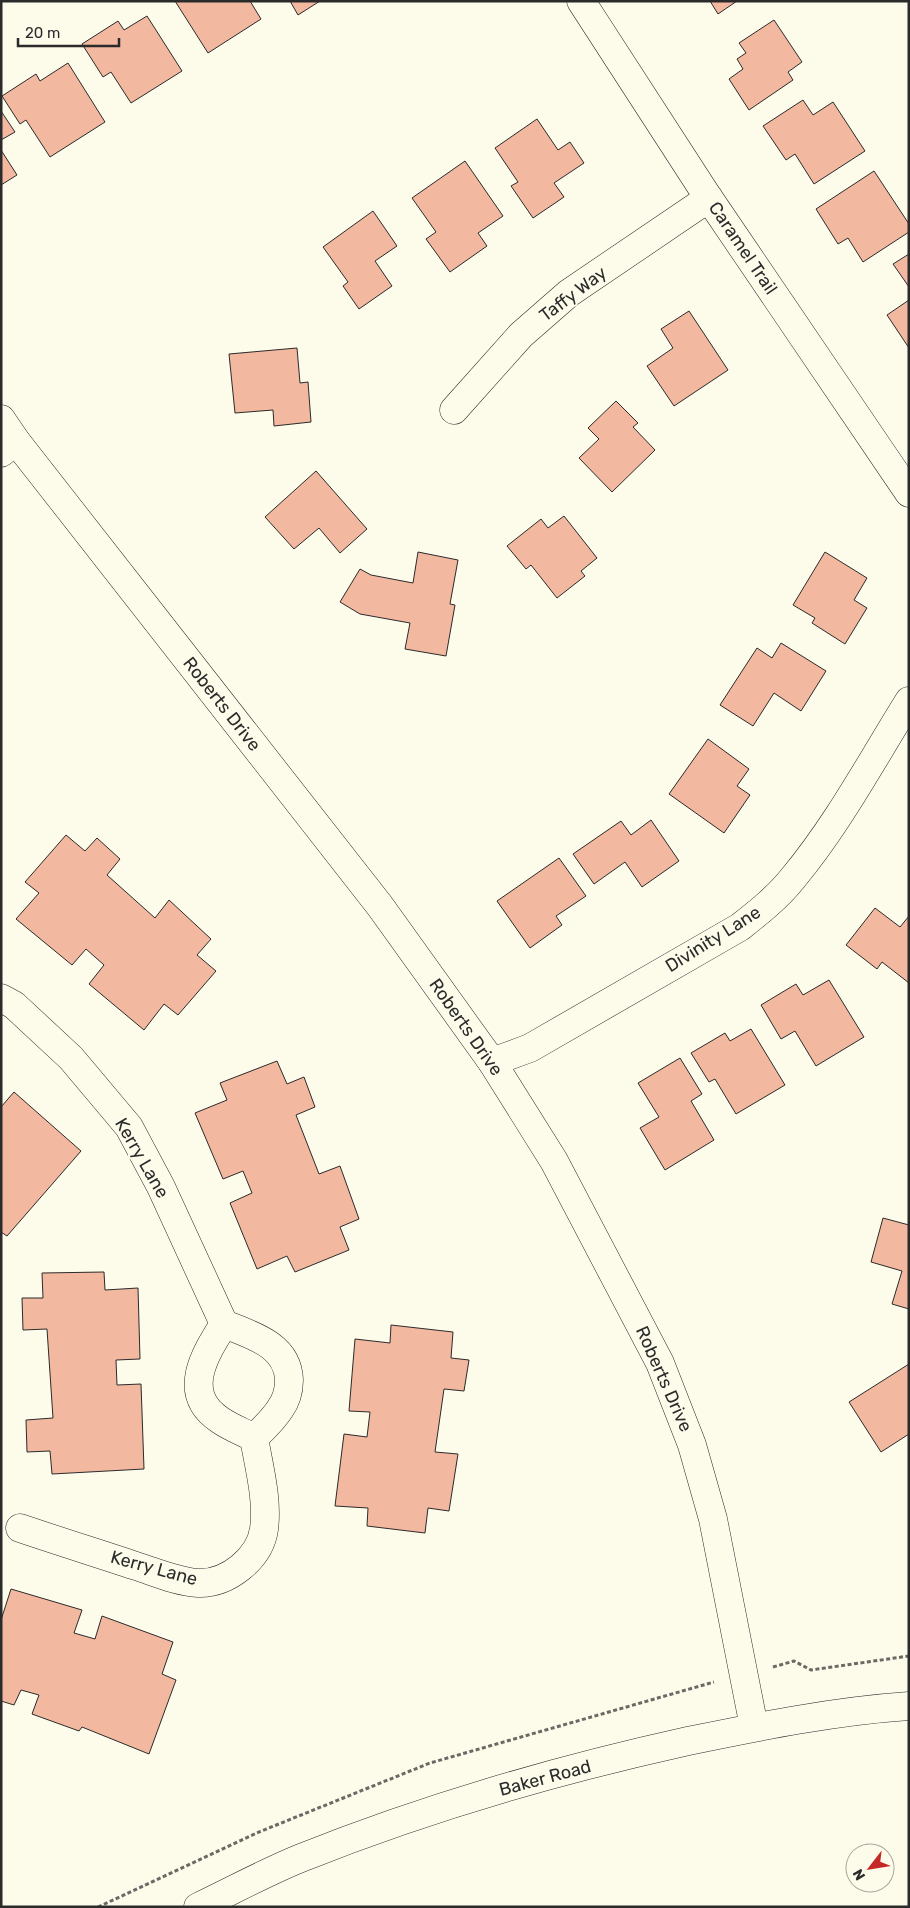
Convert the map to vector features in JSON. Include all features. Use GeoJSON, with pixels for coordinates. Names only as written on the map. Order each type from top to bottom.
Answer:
{"type":"FeatureCollection","features":[{"type":"Feature","properties":{"kind":"street","name":"Caramel Trail"},"geometry":{"type":"LineString","coordinates":[[581,1],[710,198],[909,493]]}},
{"type":"Feature","properties":{"kind":"street","name":"Taffy Way"},"geometry":{"type":"LineString","coordinates":[[454,410],[521,335],[569,293],[710,198]]}},
{"type":"Feature","properties":{"kind":"street","name":"Roberts Drive"},"geometry":{"type":"LineString","coordinates":[[1,418],[9,447],[380,906],[492,1062],[559,1170],[660,1363],[692,1445],[713,1519],[754,1727]]}},
{"type":"Feature","properties":{"kind":"street","name":"Divinity Lane"},"geometry":{"type":"LineString","coordinates":[[492,1062],[530,1048],[728,934],[768,905],[794,877],[822,839],[909,701]]}},
{"type":"Feature","properties":{"kind":"street","name":"Kerry Lane"},"geometry":{"type":"LineString","coordinates":[[1,998],[14,1005],[71,1058],[129,1127],[161,1187],[224,1324]]}},
{"type":"Feature","properties":{"kind":"street"},"geometry":{"type":"LineString","coordinates":[[224,1324],[261,1338],[278,1352],[288,1369],[289,1390],[281,1409],[254,1438],[219,1420],[207,1407],[201,1394],[199,1376],[202,1359],[224,1324]]}},
{"type":"Feature","properties":{"kind":"street","name":"Kerry Lane"},"geometry":{"type":"LineString","coordinates":[[20,1528],[171,1577],[199,1583],[222,1579],[241,1568],[257,1549],[264,1530],[264,1504],[254,1438]]}},
{"type":"Feature","properties":{"kind":"street","name":"Baker Road"},"geometry":{"type":"LineString","coordinates":[[198,1907],[300,1859],[451,1804],[643,1751],[754,1727],[909,1706]]}},
{"type":"Feature","properties":{"kind":"building"},"geometry":{"type":"Polygon","coordinates":[[[175,1],[250,1],[261,19],[208,53],[175,1]]]}},
{"type":"Feature","properties":{"kind":"building"},"geometry":{"type":"Polygon","coordinates":[[[290,1],[320,1],[298,15],[290,1]]]}},
{"type":"Feature","properties":{"kind":"building"},"geometry":{"type":"Polygon","coordinates":[[[710,1],[737,1],[718,14],[710,1]]]}},
{"type":"Feature","properties":{"kind":"building"},"geometry":{"type":"Polygon","coordinates":[[[147,16],[182,71],[131,103],[111,72],[103,77],[82,44],[118,21],[124,30],[147,16]]]}},
{"type":"Feature","properties":{"kind":"building"},"geometry":{"type":"Polygon","coordinates":[[[774,20],[802,62],[788,72],[793,80],[749,110],[729,79],[743,69],[737,59],[746,53],[739,43],[774,20]]]}},
{"type":"Feature","properties":{"kind":"building"},"geometry":{"type":"Polygon","coordinates":[[[68,63],[105,122],[50,157],[26,120],[20,124],[2,96],[36,74],[40,81],[68,63]]]}},
{"type":"Feature","properties":{"kind":"building"},"geometry":{"type":"Polygon","coordinates":[[[803,100],[813,115],[833,102],[865,151],[814,184],[795,154],[786,160],[763,126],[803,100]]]}},
{"type":"Feature","properties":{"kind":"building"},"geometry":{"type":"Polygon","coordinates":[[[1,111],[15,132],[1,140],[1,111]]]}},
{"type":"Feature","properties":{"kind":"building"},"geometry":{"type":"Polygon","coordinates":[[[537,119],[558,150],[570,142],[584,163],[554,183],[564,197],[533,218],[511,186],[518,182],[495,148],[537,119]]]}},
{"type":"Feature","properties":{"kind":"building"},"geometry":{"type":"Polygon","coordinates":[[[1,150],[17,175],[1,185],[1,150]]]}},
{"type":"Feature","properties":{"kind":"building"},"geometry":{"type":"Polygon","coordinates":[[[465,161],[503,216],[478,233],[487,246],[450,272],[426,239],[436,232],[412,198],[465,161]]]}},
{"type":"Feature","properties":{"kind":"building"},"geometry":{"type":"Polygon","coordinates":[[[874,171],[909,224],[909,232],[863,262],[848,238],[838,244],[816,209],[874,171]]]}},
{"type":"Feature","properties":{"kind":"building"},"geometry":{"type":"Polygon","coordinates":[[[373,211],[397,246],[375,261],[392,286],[359,309],[343,286],[348,282],[323,247],[373,211]]]}},
{"type":"Feature","properties":{"kind":"building"},"geometry":{"type":"Polygon","coordinates":[[[909,254],[909,287],[893,264],[909,254]]]}},
{"type":"Feature","properties":{"kind":"building"},"geometry":{"type":"Polygon","coordinates":[[[909,300],[909,348],[887,315],[909,300]]]}},
{"type":"Feature","properties":{"kind":"building"},"geometry":{"type":"Polygon","coordinates":[[[689,311],[728,370],[674,406],[647,366],[673,348],[661,329],[689,311]]]}},
{"type":"Feature","properties":{"kind":"building"},"geometry":{"type":"Polygon","coordinates":[[[297,348],[300,383],[308,382],[311,422],[274,426],[273,410],[235,413],[229,354],[297,348]]]}},
{"type":"Feature","properties":{"kind":"building"},"geometry":{"type":"Polygon","coordinates":[[[616,401],[638,423],[633,427],[655,450],[612,492],[579,458],[599,439],[588,428],[616,401]]]}},
{"type":"Feature","properties":{"kind":"building"},"geometry":{"type":"Polygon","coordinates":[[[316,471],[367,529],[340,553],[319,528],[294,549],[265,517],[316,471]]]}},
{"type":"Feature","properties":{"kind":"building"},"geometry":{"type":"Polygon","coordinates":[[[564,516],[597,558],[581,571],[585,576],[557,598],[531,565],[526,569],[507,546],[541,519],[548,528],[564,516]]]}},
{"type":"Feature","properties":{"kind":"building"},"geometry":{"type":"Polygon","coordinates":[[[418,552],[458,560],[450,604],[455,605],[446,656],[405,649],[410,623],[360,614],[340,602],[360,569],[371,575],[413,583],[418,552]]]}},
{"type":"Feature","properties":{"kind":"building"},"geometry":{"type":"Polygon","coordinates":[[[825,552],[867,578],[854,600],[867,608],[845,644],[812,623],[815,618],[793,605],[825,552]]]}},
{"type":"Feature","properties":{"kind":"building"},"geometry":{"type":"Polygon","coordinates":[[[781,643],[826,671],[801,711],[774,693],[753,726],[720,705],[757,648],[772,658],[781,643]]]}},
{"type":"Feature","properties":{"kind":"building"},"geometry":{"type":"Polygon","coordinates":[[[708,739],[749,769],[737,786],[750,795],[724,833],[669,794],[708,739]]]}},
{"type":"Feature","properties":{"kind":"building"},"geometry":{"type":"Polygon","coordinates":[[[651,820],[679,861],[642,887],[625,862],[594,884],[573,854],[621,821],[631,835],[651,820]]]}},
{"type":"Feature","properties":{"kind":"building"},"geometry":{"type":"Polygon","coordinates":[[[66,835],[85,851],[97,838],[120,859],[107,875],[155,918],[169,900],[211,939],[197,955],[216,971],[178,1015],[164,1004],[144,1030],[89,984],[104,965],[86,949],[72,965],[16,919],[39,893],[25,882],[66,835]]]}},
{"type":"Feature","properties":{"kind":"building"},"geometry":{"type":"Polygon","coordinates":[[[559,858],[586,896],[556,916],[562,925],[530,948],[497,901],[559,858]]]}},
{"type":"Feature","properties":{"kind":"building"},"geometry":{"type":"Polygon","coordinates":[[[875,908],[900,927],[909,916],[909,983],[882,962],[877,969],[846,945],[875,908]]]}},
{"type":"Feature","properties":{"kind":"building"},"geometry":{"type":"Polygon","coordinates":[[[829,980],[864,1037],[816,1066],[795,1031],[781,1039],[761,1005],[796,984],[803,995],[829,980]]]}},
{"type":"Feature","properties":{"kind":"building"},"geometry":{"type":"Polygon","coordinates":[[[751,1029],[785,1085],[736,1114],[715,1079],[709,1082],[691,1053],[725,1033],[730,1041],[751,1029]]]}},
{"type":"Feature","properties":{"kind":"building"},"geometry":{"type":"Polygon","coordinates":[[[680,1058],[702,1094],[691,1101],[714,1140],[665,1170],[640,1128],[659,1117],[638,1083],[680,1058]]]}},
{"type":"Feature","properties":{"kind":"building"},"geometry":{"type":"Polygon","coordinates":[[[277,1061],[287,1084],[304,1077],[315,1107],[296,1115],[319,1174],[340,1166],[359,1219],[340,1227],[349,1250],[295,1272],[287,1256],[257,1269],[230,1203],[252,1193],[243,1171],[223,1179],[195,1113],[227,1100],[220,1083],[277,1061]]]}},
{"type":"Feature","properties":{"kind":"building"},"geometry":{"type":"Polygon","coordinates":[[[14,1092],[81,1151],[7,1236],[1,1232],[1,1107],[14,1092]]]}},
{"type":"Feature","properties":{"kind":"building"},"geometry":{"type":"Polygon","coordinates":[[[883,1218],[909,1225],[909,1309],[892,1304],[902,1271],[871,1262],[883,1218]]]}},
{"type":"Feature","properties":{"kind":"building"},"geometry":{"type":"Polygon","coordinates":[[[104,1272],[105,1290],[138,1288],[140,1359],[116,1360],[117,1385],[141,1384],[144,1469],[52,1474],[50,1451],[27,1452],[26,1420],[53,1418],[47,1329],[23,1330],[22,1298],[43,1298],[42,1273],[104,1272]]]}},
{"type":"Feature","properties":{"kind":"building"},"geometry":{"type":"Polygon","coordinates":[[[391,1325],[453,1332],[451,1358],[469,1360],[464,1391],[444,1389],[435,1452],[458,1454],[449,1511],[428,1508],[425,1533],[367,1526],[368,1508],[335,1506],[344,1434],[367,1437],[370,1412],[349,1411],[355,1339],[390,1343],[391,1325]]]}},
{"type":"Feature","properties":{"kind":"building"},"geometry":{"type":"Polygon","coordinates":[[[909,1364],[909,1434],[881,1452],[849,1402],[909,1364]]]}},
{"type":"Feature","properties":{"kind":"building"},"geometry":{"type":"Polygon","coordinates":[[[11,1589],[82,1610],[74,1633],[95,1639],[102,1616],[173,1642],[162,1674],[176,1680],[149,1754],[82,1727],[79,1731],[32,1714],[39,1695],[21,1690],[14,1705],[1,1701],[1,1620],[11,1589]]]}}]}
